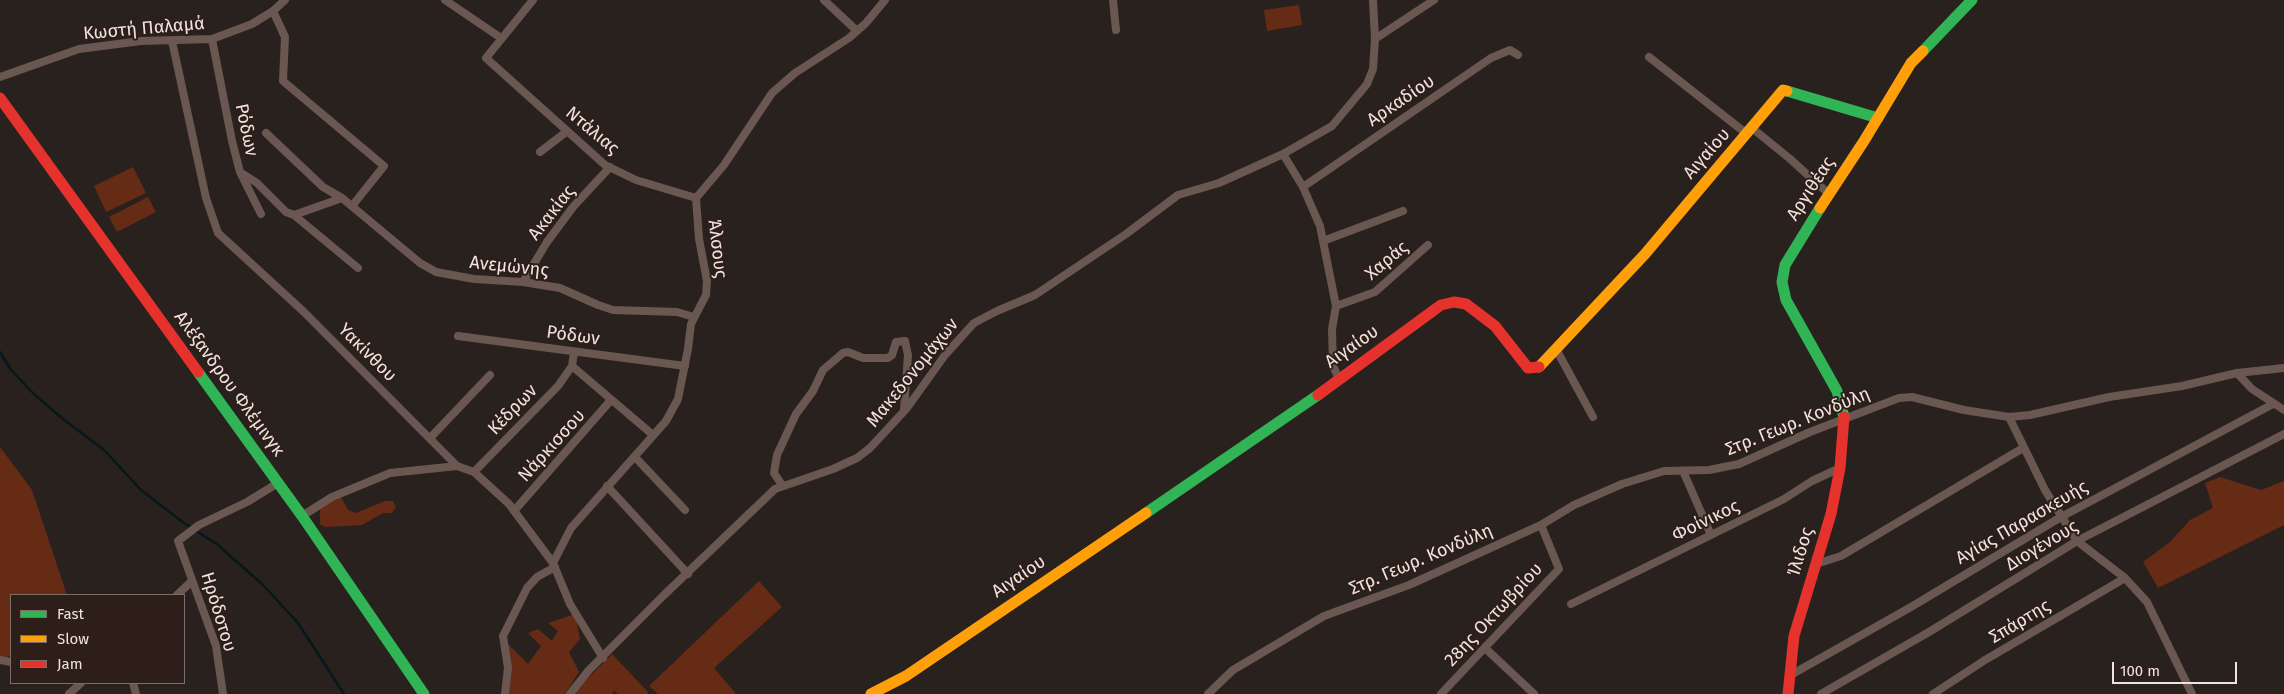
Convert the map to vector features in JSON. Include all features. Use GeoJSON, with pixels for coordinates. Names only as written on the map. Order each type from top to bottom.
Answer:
{"type":"FeatureCollection","features":[{"type":"Feature","properties":{"kind":"street","name":"Κωστή Παλαμά"},"geometry":{"type":"LineString","coordinates":[[0,77],[80,48],[141,40],[212,39],[252,24],[273,11],[285,0]]}},
{"type":"Feature","properties":{"kind":"street"},"geometry":{"type":"LineString","coordinates":[[445,0],[501,38],[533,0]]}},
{"type":"Feature","properties":{"kind":"street"},"geometry":{"type":"LineString","coordinates":[[824,0],[856,30]]}},
{"type":"Feature","properties":{"kind":"street","name":"Άλσους"},"geometry":{"type":"LineString","coordinates":[[554,565],[571,528],[607,486],[635,458],[672,412],[685,366],[690,324],[706,295],[707,281],[699,239],[696,198],[724,165],[772,93],[795,73],[849,38],[866,23],[885,0]]}},
{"type":"Feature","properties":{"kind":"street"},"geometry":{"type":"LineString","coordinates":[[1113,0],[1116,30]]}},
{"type":"Feature","properties":{"kind":"street","name":"Μακεδονομάχων"},"geometry":{"type":"LineString","coordinates":[[570,694],[579,681],[664,595],[782,485],[833,469],[856,458],[870,448],[904,410],[946,355],[981,317],[1035,296],[1126,234],[1178,195],[1219,183],[1283,154],[1332,126],[1367,84],[1373,69],[1375,40],[1373,0]]}},
{"type":"Feature","properties":{"kind":"street"},"geometry":{"type":"LineString","coordinates":[[1375,40],[1434,0]]}},
{"type":"Feature","properties":{"kind":"street","name":"Αργιθέας"},"geometry":{"type":"LineString","coordinates":[[1845,420],[1837,391],[1786,300],[1782,282],[1785,265],[1792,250],[1878,118],[1911,63],[1972,0]]}},
{"type":"Feature","properties":{"kind":"street"},"geometry":{"type":"LineString","coordinates":[[273,11],[285,37],[283,81],[384,166],[352,206]]}},
{"type":"Feature","properties":{"kind":"street","name":"Ντάλιας"},"geometry":{"type":"LineString","coordinates":[[501,38],[486,58],[566,132],[610,167],[636,180],[696,198]]}},
{"type":"Feature","properties":{"kind":"street","name":"Ρόδων"},"geometry":{"type":"LineString","coordinates":[[212,39],[240,172],[257,183],[287,214],[294,215]]}},
{"type":"Feature","properties":{"kind":"street","name":"Υακίνθου"},"geometry":{"type":"LineString","coordinates":[[172,41],[206,198],[218,234],[304,312],[457,466],[474,472],[499,493],[554,565],[570,604],[603,658]]}},
{"type":"Feature","properties":{"kind":"street","name":"Αρκαδίου"},"geometry":{"type":"LineString","coordinates":[[1303,187],[1491,58],[1510,50],[1518,55]]}},
{"type":"Feature","properties":{"kind":"street"},"geometry":{"type":"LineString","coordinates":[[1649,57],[1749,131],[1789,158],[1829,194]]}},
{"type":"Feature","properties":{"kind":"street","name":"Αιγαίου"},"geometry":{"type":"LineString","coordinates":[[871,694],[906,676],[1339,379],[1441,305],[1454,302],[1466,304],[1495,326],[1528,368],[1540,367],[1645,254],[1783,90],[1878,118]]}},
{"type":"Feature","properties":{"kind":"street","name":"Αλέξανδρου Φλέμινγκ"},"geometry":{"type":"LineString","coordinates":[[0,98],[302,516],[424,694]]}},
{"type":"Feature","properties":{"kind":"street"},"geometry":{"type":"LineString","coordinates":[[540,152],[566,132]]}},
{"type":"Feature","properties":{"kind":"street","name":"Ανεμώνης"},"geometry":{"type":"LineString","coordinates":[[266,133],[324,187],[342,198],[428,268],[474,279],[522,282],[560,288],[613,310],[677,312],[694,317]]}},
{"type":"Feature","properties":{"kind":"street"},"geometry":{"type":"LineString","coordinates":[[1283,154],[1303,187],[1320,226],[1336,306],[1332,329],[1333,366],[1339,379]]}},
{"type":"Feature","properties":{"kind":"street","name":"Ακακίας"},"geometry":{"type":"LineString","coordinates":[[522,282],[547,242],[573,207],[610,167]]}},
{"type":"Feature","properties":{"kind":"street"},"geometry":{"type":"LineString","coordinates":[[240,172],[261,214]]}},
{"type":"Feature","properties":{"kind":"street"},"geometry":{"type":"LineString","coordinates":[[294,215],[342,198]]}},
{"type":"Feature","properties":{"kind":"street"},"geometry":{"type":"LineString","coordinates":[[1323,241],[1403,211]]}},
{"type":"Feature","properties":{"kind":"street"},"geometry":{"type":"LineString","coordinates":[[294,215],[358,268]]}},
{"type":"Feature","properties":{"kind":"street","name":"Χαράς"},"geometry":{"type":"LineString","coordinates":[[1336,306],[1376,292],[1428,245]]}},
{"type":"Feature","properties":{"kind":"street","name":"Ρόδων"},"geometry":{"type":"LineString","coordinates":[[458,336],[685,366]]}},
{"type":"Feature","properties":{"kind":"street"},"geometry":{"type":"LineString","coordinates":[[782,485],[774,473],[776,455],[796,414],[813,391],[823,370],[843,352],[863,358],[888,358],[892,356],[896,342],[905,341],[908,355],[904,410]]}},
{"type":"Feature","properties":{"kind":"street"},"geometry":{"type":"LineString","coordinates":[[1556,349],[1593,416]]}},
{"type":"Feature","properties":{"kind":"street"},"geometry":{"type":"LineString","coordinates":[[574,352],[572,366],[653,435]]}},
{"type":"Feature","properties":{"kind":"street","name":"Κέδρων"},"geometry":{"type":"LineString","coordinates":[[474,472],[558,386],[572,366]]}},
{"type":"Feature","properties":{"kind":"street","name":"Στρ. Γεωρ. Κονδύλη"},"geometry":{"type":"LineString","coordinates":[[1208,694],[1233,670],[1324,616],[1409,585],[1541,525],[1574,505],[1622,484],[1656,473],[1709,470],[1739,464],[1810,432],[1899,398],[1912,397],[1964,410],[2009,417],[2030,415],[2109,397],[2182,386],[2237,373],[2284,368]]}},
{"type":"Feature","properties":{"kind":"street"},"geometry":{"type":"LineString","coordinates":[[2237,373],[2252,389],[2284,410]]}},
{"type":"Feature","properties":{"kind":"street"},"geometry":{"type":"LineString","coordinates":[[431,438],[490,375]]}},
{"type":"Feature","properties":{"kind":"street","name":"Νάρκισσου"},"geometry":{"type":"LineString","coordinates":[[514,511],[611,400]]}},
{"type":"Feature","properties":{"kind":"street","name":"Αγίας Παρασκευής"},"geometry":{"type":"LineString","coordinates":[[1789,676],[1911,607],[2061,517],[2273,404]]}},
{"type":"Feature","properties":{"kind":"street"},"geometry":{"type":"LineString","coordinates":[[2009,417],[2023,448],[2061,517],[2077,541],[2125,578],[2146,602],[2192,694]]}},
{"type":"Feature","properties":{"kind":"street","name":"Ίλιδος"},"geometry":{"type":"LineString","coordinates":[[1788,694],[1794,636],[1831,514],[1840,468],[1845,420]]}},
{"type":"Feature","properties":{"kind":"street","name":"Διογένους"},"geometry":{"type":"LineString","coordinates":[[1820,694],[1930,632],[2077,541],[2284,434]]}},
{"type":"Feature","properties":{"kind":"street"},"geometry":{"type":"LineString","coordinates":[[1816,564],[1841,556],[2023,448]]}},
{"type":"Feature","properties":{"kind":"street"},"geometry":{"type":"LineString","coordinates":[[635,458],[685,510]]}},
{"type":"Feature","properties":{"kind":"street"},"geometry":{"type":"LineString","coordinates":[[302,516],[332,496],[390,473],[457,466]]}},
{"type":"Feature","properties":{"kind":"street","name":"Φοίνικος"},"geometry":{"type":"LineString","coordinates":[[1571,604],[1840,468]]}},
{"type":"Feature","properties":{"kind":"street"},"geometry":{"type":"LineString","coordinates":[[1683,472],[1711,534]]}},
{"type":"Feature","properties":{"kind":"street","name":"Ηρόδοτου"},"geometry":{"type":"LineString","coordinates":[[223,694],[216,646],[178,541],[199,525],[247,502],[278,483]]}},
{"type":"Feature","properties":{"kind":"street"},"geometry":{"type":"LineString","coordinates":[[607,486],[688,574]]}},
{"type":"Feature","properties":{"kind":"street","name":"28ης Οκτωβρίου"},"geometry":{"type":"LineString","coordinates":[[1441,694],[1558,569],[1541,525]]}},
{"type":"Feature","properties":{"kind":"street"},"geometry":{"type":"LineString","coordinates":[[505,694],[508,668],[503,636],[527,588],[537,577],[554,565]]}},
{"type":"Feature","properties":{"kind":"street","name":"Σπάρτης"},"geometry":{"type":"LineString","coordinates":[[1933,694],[1985,660],[2125,578]]}},
{"type":"Feature","properties":{"kind":"street"},"geometry":{"type":"LineString","coordinates":[[178,594],[192,581]]}},
{"type":"Feature","properties":{"kind":"street"},"geometry":{"type":"LineString","coordinates":[[1485,648],[1534,694]]}},
{"type":"Feature","properties":{"kind":"street"},"geometry":{"type":"LineString","coordinates":[[68,694],[80,684]]}},
{"type":"Feature","properties":{"kind":"shaded area"},"geometry":{"type":"Polygon","coordinates":[[[1299,5],[1302,25],[1267,31],[1264,10],[1299,5]]]}},
{"type":"Feature","properties":{"kind":"shaded area"},"geometry":{"type":"Polygon","coordinates":[[[133,167],[146,193],[106,212],[94,186],[133,167]]]}},
{"type":"Feature","properties":{"kind":"shaded area"},"geometry":{"type":"Polygon","coordinates":[[[148,197],[156,212],[117,232],[109,217],[148,197]]]}},
{"type":"Feature","properties":{"kind":"shaded area"},"geometry":{"type":"Polygon","coordinates":[[[0,447],[32,490],[67,594],[10,594],[10,655],[0,660],[0,447]]]}},
{"type":"Feature","properties":{"kind":"shaded area"},"geometry":{"type":"Polygon","coordinates":[[[2220,477],[2261,490],[2284,481],[2284,525],[2158,588],[2143,562],[2170,542],[2190,520],[2213,508],[2205,483],[2220,477]]]}},
{"type":"Feature","properties":{"kind":"shaded area"},"geometry":{"type":"Polygon","coordinates":[[[341,497],[348,510],[356,513],[385,501],[393,501],[396,507],[392,513],[383,513],[362,525],[325,527],[320,524],[320,508],[341,497]]]}},
{"type":"Feature","properties":{"kind":"shaded area"},"geometry":{"type":"Polygon","coordinates":[[[759,581],[782,607],[714,668],[736,694],[658,694],[649,686],[759,581]]]}},
{"type":"Feature","properties":{"kind":"shaded area"},"geometry":{"type":"Polygon","coordinates":[[[575,614],[580,639],[569,652],[579,672],[565,694],[508,694],[510,663],[506,642],[528,664],[541,646],[528,633],[538,629],[552,641],[558,631],[548,623],[575,614]]]}},
{"type":"Feature","properties":{"kind":"shaded area"},"geometry":{"type":"Polygon","coordinates":[[[612,654],[648,692],[647,694],[618,694],[614,691],[612,694],[572,694],[612,654]]]}},
{"type":"Feature","properties":{"kind":"waterway"},"geometry":{"type":"LineString","coordinates":[[0,352],[11,370],[34,394],[104,450],[141,490],[184,523],[218,545],[263,585],[298,623],[344,694]]}},
{"type":"Feature","properties":{"kind":"traffic: fast"},"geometry":{"type":"LineString","coordinates":[[1923,51],[1972,0]]}},
{"type":"Feature","properties":{"kind":"traffic: fast"},"geometry":{"type":"LineString","coordinates":[[1787,91],[1878,118]]}},
{"type":"Feature","properties":{"kind":"traffic: fast"},"geometry":{"type":"LineString","coordinates":[[1820,208],[1785,265],[1782,282],[1786,300],[1837,391],[1844,417]]}},
{"type":"Feature","properties":{"kind":"traffic: fast"},"geometry":{"type":"LineString","coordinates":[[198,372],[302,516],[424,694]]}},
{"type":"Feature","properties":{"kind":"traffic: fast"},"geometry":{"type":"LineString","coordinates":[[1146,513],[1318,395]]}},
{"type":"Feature","properties":{"kind":"traffic: slow"},"geometry":{"type":"LineString","coordinates":[[1820,208],[1864,141],[1911,63],[1923,51]]}},
{"type":"Feature","properties":{"kind":"traffic: slow"},"geometry":{"type":"LineString","coordinates":[[1539,367],[1645,254],[1783,90],[1787,91]]}},
{"type":"Feature","properties":{"kind":"traffic: slow"},"geometry":{"type":"LineString","coordinates":[[871,694],[906,676],[1146,513]]}},
{"type":"Feature","properties":{"kind":"traffic: jam"},"geometry":{"type":"LineString","coordinates":[[0,98],[198,372]]}},
{"type":"Feature","properties":{"kind":"traffic: jam"},"geometry":{"type":"LineString","coordinates":[[1318,395],[1441,305],[1454,302],[1466,304],[1495,326],[1528,368],[1539,367]]}},
{"type":"Feature","properties":{"kind":"traffic: jam"},"geometry":{"type":"LineString","coordinates":[[1788,694],[1794,636],[1831,514],[1840,468],[1844,417]]}}]}
